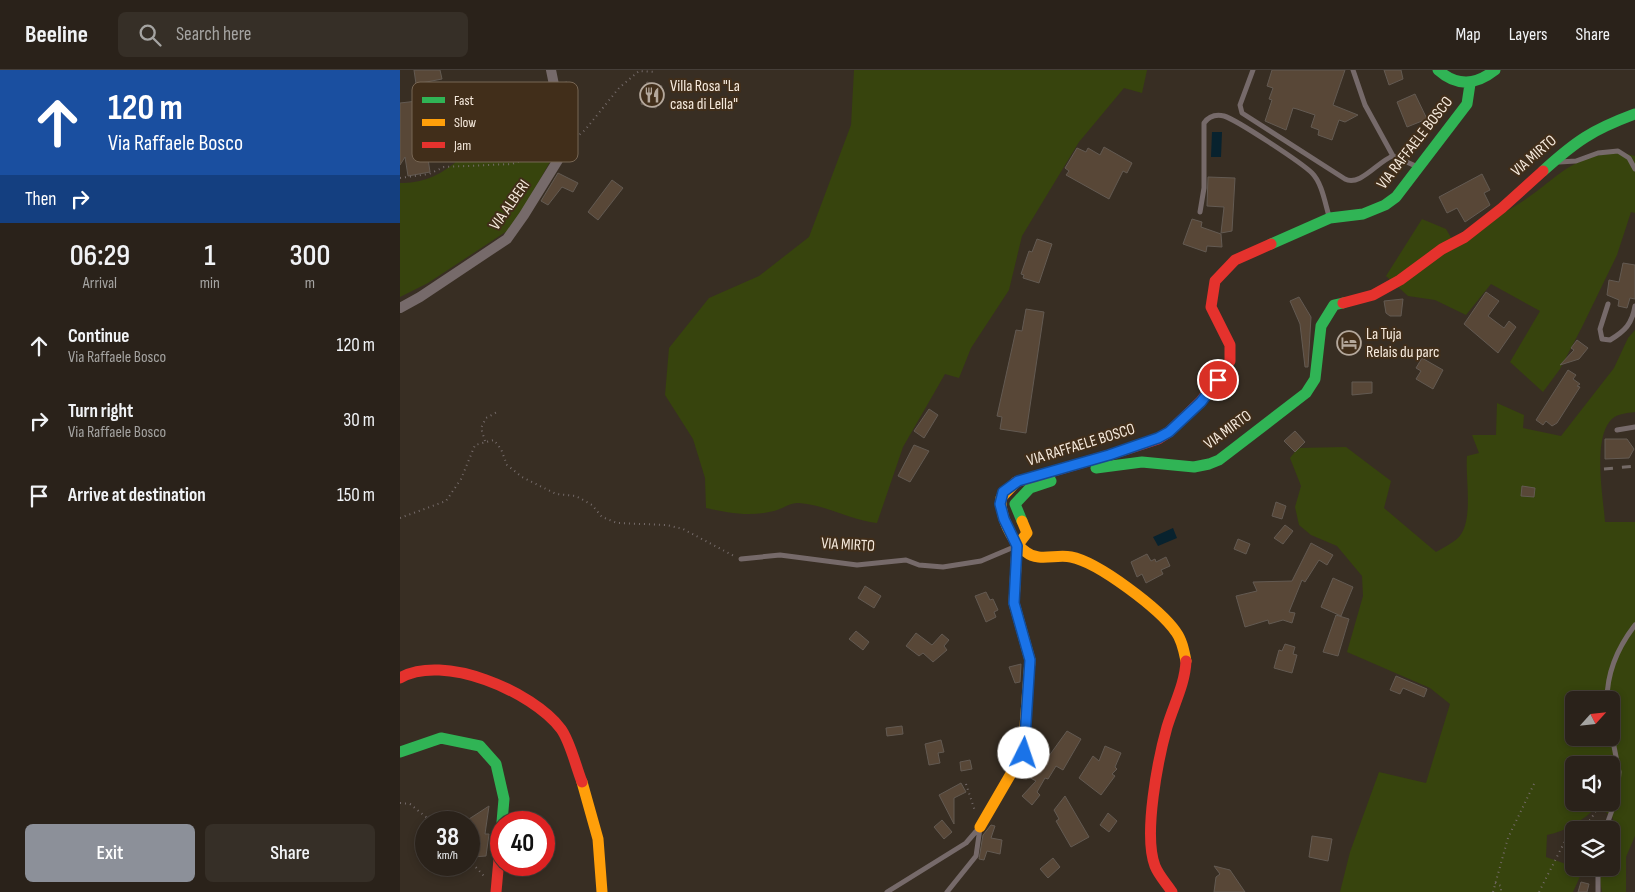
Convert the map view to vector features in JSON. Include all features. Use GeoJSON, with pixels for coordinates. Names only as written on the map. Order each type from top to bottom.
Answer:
{"type":"FeatureCollection","features":[{"type":"Feature","properties":{"kind":"street"},"geometry":{"type":"LineString","coordinates":[[1438,70],[1447,79],[1457,83],[1470,84],[1496,70]]}},
{"type":"Feature","properties":{"kind":"street","name":"VIA RAFFAELE BOSCO"},"geometry":{"type":"LineString","coordinates":[[1017,546],[1004,519],[1000,504],[1003,492],[1018,481],[1109,455],[1158,438],[1169,432],[1201,402],[1230,361],[1230,345],[1211,307],[1215,281],[1235,260],[1330,218],[1363,214],[1385,205],[1396,197],[1467,104],[1470,84]]}},
{"type":"Feature","properties":{"kind":"street","name":"VIA MIRTO"},"geometry":{"type":"LineString","coordinates":[[1017,546],[1024,540],[1027,533],[1015,504],[1030,488],[1119,463],[1161,462],[1190,468],[1203,467],[1239,445],[1306,393],[1315,379],[1321,326],[1334,305],[1373,295],[1400,280],[1442,249],[1465,237],[1574,143],[1600,127],[1635,114]]}},
{"type":"Feature","properties":{"kind":"street","name":"VIA ALBERI"},"geometry":{"type":"LineString","coordinates":[[400,308],[420,297],[507,239],[557,162]]}},
{"type":"Feature","properties":{"kind":"street"},"geometry":{"type":"LineString","coordinates":[[980,827],[1024,753],[1030,660],[1014,603],[1017,546]]}},
{"type":"Feature","properties":{"kind":"street"},"geometry":{"type":"LineString","coordinates":[[1017,546],[1028,555],[1042,558],[1066,556],[1093,566],[1134,594],[1173,626],[1178,635],[1188,669],[1167,728],[1150,827],[1156,866],[1172,892]]}},
{"type":"Feature","properties":{"kind":"street"},"geometry":{"type":"LineString","coordinates":[[400,678],[412,670],[428,668],[471,676],[510,690],[561,729],[579,774],[593,820],[603,870],[602,892]]}},
{"type":"Feature","properties":{"kind":"street"},"geometry":{"type":"LineString","coordinates":[[400,752],[441,738],[480,746],[496,764],[504,799],[503,811]]}},
{"type":"Feature","properties":{"kind":"street"},"geometry":{"type":"LineString","coordinates":[[497,891],[498,876]]}},
{"type":"Feature","properties":{"kind":"lane"},"geometry":{"type":"LineString","coordinates":[[1253,70],[1240,105],[1242,113],[1345,179],[1350,181],[1359,179],[1378,163],[1393,156]]}},
{"type":"Feature","properties":{"kind":"lane"},"geometry":{"type":"LineString","coordinates":[[1353,70],[1365,105],[1393,156],[1419,168]]}},
{"type":"Feature","properties":{"kind":"lane"},"geometry":{"type":"LineString","coordinates":[[1200,212],[1204,188],[1204,123],[1207,118],[1216,115],[1237,122],[1312,173],[1321,190],[1330,218]]}},
{"type":"Feature","properties":{"kind":"lane"},"geometry":{"type":"LineString","coordinates":[[1553,163],[1576,161],[1598,153],[1618,151],[1629,158],[1635,169]]}},
{"type":"Feature","properties":{"kind":"lane"},"geometry":{"type":"LineString","coordinates":[[1608,304],[1600,329],[1602,339],[1610,340],[1626,330],[1633,318],[1635,306]]}},
{"type":"Feature","properties":{"kind":"lane"},"geometry":{"type":"LineString","coordinates":[[1617,430],[1635,428]]}},
{"type":"Feature","properties":{"kind":"lane","name":"VIA MIRTO"},"geometry":{"type":"LineString","coordinates":[[741,559],[780,555],[857,565],[906,560],[919,565],[943,567],[981,561],[1017,546]]}},
{"type":"Feature","properties":{"kind":"lane"},"geometry":{"type":"LineString","coordinates":[[1608,691],[1611,666],[1625,638],[1635,625]]}},
{"type":"Feature","properties":{"kind":"lane"},"geometry":{"type":"LineString","coordinates":[[1609,821],[1617,796],[1619,772],[1614,746]]}},
{"type":"Feature","properties":{"kind":"lane"},"geometry":{"type":"LineString","coordinates":[[888,892],[966,843],[980,827]]}},
{"type":"Feature","properties":{"kind":"lane"},"geometry":{"type":"LineString","coordinates":[[948,892],[976,856],[980,827]]}},
{"type":"Feature","properties":{"kind":"lane"},"geometry":{"type":"LineString","coordinates":[[1598,876],[1598,892]]}},
{"type":"Feature","properties":{"kind":"path"},"geometry":{"type":"LineString","coordinates":[[578,136],[585,130],[619,88],[639,71],[656,72]]}},
{"type":"Feature","properties":{"kind":"path"},"geometry":{"type":"LineString","coordinates":[[400,178],[429,174],[444,167],[512,164],[519,162]]}},
{"type":"Feature","properties":{"kind":"path"},"geometry":{"type":"LineString","coordinates":[[485,441],[481,428],[486,418],[499,411]]}},
{"type":"Feature","properties":{"kind":"path"},"geometry":{"type":"LineString","coordinates":[[400,518],[446,501],[461,479],[475,445],[494,440],[501,449],[507,465],[522,477],[556,494],[576,496],[592,505],[602,517],[617,523],[667,525],[683,529],[741,559]]}},
{"type":"Feature","properties":{"kind":"path"},"geometry":{"type":"LineString","coordinates":[[1493,892],[1508,838],[1535,782]]}},
{"type":"Feature","properties":{"kind":"path"},"geometry":{"type":"LineString","coordinates":[[966,784],[980,827]]}},
{"type":"Feature","properties":{"kind":"path"},"geometry":{"type":"LineString","coordinates":[[400,803],[410,804],[419,811]]}},
{"type":"Feature","properties":{"kind":"path"},"geometry":{"type":"LineString","coordinates":[[1539,892],[1565,841]]}},
{"type":"Feature","properties":{"kind":"path"},"geometry":{"type":"LineString","coordinates":[[480,872],[497,891]]}},
{"type":"Feature","properties":{"kind":"path"},"geometry":{"type":"LineString","coordinates":[[1496,884],[1501,886],[1501,892]]}},
{"type":"Feature","properties":{"kind":"green space"},"geometry":{"type":"Polygon","coordinates":[[[854,70],[1147,70],[1142,93],[1124,88],[1079,142],[1022,236],[1009,290],[971,348],[959,378],[945,374],[903,447],[877,523],[857,519],[809,504],[799,503],[774,511],[756,514],[731,513],[706,508],[705,478],[693,439],[665,395],[669,348],[709,298],[759,276],[809,237],[851,125],[854,70]]]}},
{"type":"Feature","properties":{"kind":"green space"},"geometry":{"type":"Polygon","coordinates":[[[1620,152],[1635,156],[1635,213],[1631,212],[1617,255],[1582,327],[1560,369],[1543,392],[1510,362],[1540,311],[1491,284],[1466,315],[1435,300],[1408,296],[1386,276],[1422,219],[1446,229],[1453,241],[1512,208],[1576,163],[1588,158],[1620,152]]]}},
{"type":"Feature","properties":{"kind":"green space"},"geometry":{"type":"Polygon","coordinates":[[[455,162],[550,162],[527,202],[507,231],[428,283],[400,297],[400,183],[424,180],[455,162]]]}},
{"type":"Feature","properties":{"kind":"green space"},"geometry":{"type":"Polygon","coordinates":[[[1635,330],[1635,412],[1618,415],[1610,421],[1605,430],[1600,455],[1605,522],[1635,522],[1635,836],[1626,857],[1626,892],[1602,892],[1600,880],[1601,876],[1620,876],[1620,821],[1613,821],[1613,818],[1604,811],[1620,811],[1620,756],[1565,756],[1565,811],[1592,811],[1579,821],[1565,821],[1565,829],[1547,835],[1546,857],[1565,864],[1565,876],[1580,876],[1573,892],[1340,892],[1350,852],[1379,772],[1426,783],[1450,704],[1430,688],[1347,652],[1363,596],[1362,576],[1337,546],[1311,535],[1299,525],[1295,507],[1301,486],[1290,458],[1298,448],[1346,447],[1391,481],[1384,508],[1436,552],[1457,539],[1464,530],[1468,510],[1467,456],[1479,453],[1472,435],[1496,435],[1497,403],[1524,415],[1523,428],[1561,436],[1614,368],[1628,338],[1635,330]]]}},
{"type":"Feature","properties":{"kind":"water"},"geometry":{"type":"Polygon","coordinates":[[[1212,132],[1222,132],[1221,157],[1211,157],[1212,132]]]}},
{"type":"Feature","properties":{"kind":"water"},"geometry":{"type":"Polygon","coordinates":[[[1173,528],[1177,538],[1158,546],[1153,537],[1173,528]]]}},
{"type":"Feature","properties":{"kind":"building"},"geometry":{"type":"Polygon","coordinates":[[[414,70],[440,70],[442,79],[416,82],[414,70]]]}},
{"type":"Feature","properties":{"kind":"building"},"geometry":{"type":"Polygon","coordinates":[[[1272,70],[1345,70],[1333,105],[1358,115],[1345,122],[1339,120],[1332,140],[1318,135],[1319,130],[1311,127],[1315,115],[1297,109],[1293,108],[1286,130],[1265,121],[1272,100],[1269,99],[1273,88],[1267,86],[1272,70]]]}},
{"type":"Feature","properties":{"kind":"building"},"geometry":{"type":"Polygon","coordinates":[[[1384,70],[1401,70],[1403,79],[1389,85],[1384,70]]]}},
{"type":"Feature","properties":{"kind":"building","name":"Villa Rosa \"La casa di Lella\""},"geometry":{"type":"Polygon","coordinates":[[[647,82],[662,86],[656,108],[641,104],[647,82]]]}},
{"type":"Feature","properties":{"kind":"building"},"geometry":{"type":"Polygon","coordinates":[[[1415,94],[1427,119],[1407,127],[1397,102],[1415,94]]]}},
{"type":"Feature","properties":{"kind":"building"},"geometry":{"type":"Polygon","coordinates":[[[412,102],[412,162],[429,162],[430,172],[408,176],[405,157],[400,165],[400,103],[412,102]]]}},
{"type":"Feature","properties":{"kind":"building"},"geometry":{"type":"Polygon","coordinates":[[[1104,147],[1132,163],[1127,173],[1123,171],[1109,199],[1066,175],[1069,171],[1065,168],[1077,148],[1086,152],[1088,148],[1100,155],[1104,147]]]}},
{"type":"Feature","properties":{"kind":"building"},"geometry":{"type":"Polygon","coordinates":[[[558,173],[578,183],[573,192],[562,187],[548,205],[541,201],[558,173]]]}},
{"type":"Feature","properties":{"kind":"building"},"geometry":{"type":"Polygon","coordinates":[[[1482,174],[1490,190],[1484,193],[1490,205],[1465,222],[1457,208],[1447,213],[1439,197],[1482,174]]]}},
{"type":"Feature","properties":{"kind":"building"},"geometry":{"type":"Polygon","coordinates":[[[1208,177],[1235,178],[1232,231],[1221,233],[1224,207],[1207,206],[1208,177]]]}},
{"type":"Feature","properties":{"kind":"building"},"geometry":{"type":"Polygon","coordinates":[[[612,180],[623,188],[598,220],[588,212],[612,180]]]}},
{"type":"Feature","properties":{"kind":"building"},"geometry":{"type":"Polygon","coordinates":[[[1192,219],[1202,222],[1201,227],[1221,234],[1222,247],[1207,246],[1206,252],[1183,244],[1192,219]]]}},
{"type":"Feature","properties":{"kind":"building"},"geometry":{"type":"Polygon","coordinates":[[[1037,239],[1052,244],[1039,283],[1023,278],[1024,275],[1021,274],[1029,251],[1032,252],[1037,239]]]}},
{"type":"Feature","properties":{"kind":"building"},"geometry":{"type":"Polygon","coordinates":[[[1623,263],[1635,265],[1635,299],[1630,298],[1627,308],[1618,306],[1619,300],[1607,295],[1609,280],[1619,282],[1623,263]]]}},
{"type":"Feature","properties":{"kind":"building"},"geometry":{"type":"Polygon","coordinates":[[[1486,292],[1499,301],[1488,316],[1504,328],[1509,321],[1516,327],[1498,353],[1464,324],[1486,292]]]}},
{"type":"Feature","properties":{"kind":"building"},"geometry":{"type":"Polygon","coordinates":[[[1299,297],[1311,317],[1308,367],[1305,367],[1300,324],[1290,301],[1299,297]]]}},
{"type":"Feature","properties":{"kind":"building"},"geometry":{"type":"Polygon","coordinates":[[[1403,299],[1401,316],[1390,316],[1386,313],[1384,301],[1403,299]]]}},
{"type":"Feature","properties":{"kind":"building"},"geometry":{"type":"Polygon","coordinates":[[[1026,309],[1044,312],[1026,433],[1000,429],[1002,417],[997,416],[1016,330],[1022,331],[1026,309]]]}},
{"type":"Feature","properties":{"kind":"building"},"geometry":{"type":"Polygon","coordinates":[[[1577,340],[1588,348],[1579,359],[1560,365],[1574,350],[1571,348],[1577,340]]]}},
{"type":"Feature","properties":{"kind":"building"},"geometry":{"type":"Polygon","coordinates":[[[1422,358],[1443,370],[1433,389],[1416,379],[1421,371],[1416,368],[1422,358]]]}},
{"type":"Feature","properties":{"kind":"building"},"geometry":{"type":"Polygon","coordinates":[[[1568,370],[1576,375],[1573,379],[1580,384],[1577,386],[1580,387],[1557,423],[1552,426],[1546,421],[1543,425],[1536,420],[1568,370]]]}},
{"type":"Feature","properties":{"kind":"building"},"geometry":{"type":"Polygon","coordinates":[[[1352,382],[1372,382],[1372,393],[1352,395],[1352,382]]]}},
{"type":"Feature","properties":{"kind":"building"},"geometry":{"type":"Polygon","coordinates":[[[929,409],[938,415],[924,438],[914,431],[929,409]]]}},
{"type":"Feature","properties":{"kind":"building"},"geometry":{"type":"Polygon","coordinates":[[[1295,431],[1305,442],[1295,452],[1284,441],[1295,431]]]}},
{"type":"Feature","properties":{"kind":"building"},"geometry":{"type":"Polygon","coordinates":[[[1605,439],[1627,439],[1634,449],[1629,458],[1605,459],[1605,439]]]}},
{"type":"Feature","properties":{"kind":"building"},"geometry":{"type":"Polygon","coordinates":[[[914,445],[929,451],[910,482],[898,476],[914,445]]]}},
{"type":"Feature","properties":{"kind":"building"},"geometry":{"type":"Polygon","coordinates":[[[1522,486],[1535,488],[1534,497],[1521,496],[1522,486]]]}},
{"type":"Feature","properties":{"kind":"building"},"geometry":{"type":"Polygon","coordinates":[[[1276,502],[1286,506],[1282,519],[1272,516],[1276,502]]]}},
{"type":"Feature","properties":{"kind":"building"},"geometry":{"type":"Polygon","coordinates":[[[1285,525],[1293,531],[1283,544],[1274,538],[1285,525]]]}},
{"type":"Feature","properties":{"kind":"building"},"geometry":{"type":"Polygon","coordinates":[[[1238,539],[1250,544],[1246,554],[1234,549],[1238,539]]]}},
{"type":"Feature","properties":{"kind":"building"},"geometry":{"type":"Polygon","coordinates":[[[1311,543],[1333,555],[1327,565],[1319,560],[1305,582],[1302,580],[1289,612],[1295,613],[1292,623],[1283,620],[1269,624],[1268,620],[1245,627],[1236,596],[1257,591],[1253,582],[1292,581],[1311,543]]]}},
{"type":"Feature","properties":{"kind":"building"},"geometry":{"type":"Polygon","coordinates":[[[1147,554],[1151,561],[1155,559],[1156,562],[1166,557],[1170,566],[1161,570],[1163,574],[1146,583],[1142,574],[1137,577],[1131,562],[1147,554]]]}},
{"type":"Feature","properties":{"kind":"building"},"geometry":{"type":"Polygon","coordinates":[[[1333,578],[1353,587],[1341,616],[1321,607],[1333,578]]]}},
{"type":"Feature","properties":{"kind":"building"},"geometry":{"type":"Polygon","coordinates":[[[865,586],[881,596],[874,608],[858,598],[865,586]]]}},
{"type":"Feature","properties":{"kind":"building"},"geometry":{"type":"Polygon","coordinates":[[[986,592],[990,600],[993,599],[998,610],[994,612],[996,617],[986,622],[975,596],[986,592]]]}},
{"type":"Feature","properties":{"kind":"building"},"geometry":{"type":"Polygon","coordinates":[[[1336,615],[1349,619],[1338,656],[1323,652],[1336,615]]]}},
{"type":"Feature","properties":{"kind":"building"},"geometry":{"type":"Polygon","coordinates":[[[856,631],[869,642],[863,650],[849,639],[856,631]]]}},
{"type":"Feature","properties":{"kind":"building"},"geometry":{"type":"Polygon","coordinates":[[[916,633],[932,645],[942,634],[949,640],[944,646],[947,650],[933,662],[923,653],[919,656],[906,646],[916,633]]]}},
{"type":"Feature","properties":{"kind":"building"},"geometry":{"type":"Polygon","coordinates":[[[1285,644],[1295,647],[1293,654],[1297,655],[1292,673],[1274,668],[1279,650],[1282,651],[1285,644]]]}},
{"type":"Feature","properties":{"kind":"building"},"geometry":{"type":"Polygon","coordinates":[[[1021,664],[1020,682],[1015,683],[1009,667],[1021,664]]]}},
{"type":"Feature","properties":{"kind":"building"},"geometry":{"type":"Polygon","coordinates":[[[1396,676],[1427,689],[1424,697],[1403,688],[1400,694],[1390,690],[1396,676]]]}},
{"type":"Feature","properties":{"kind":"building"},"geometry":{"type":"Polygon","coordinates":[[[902,726],[903,734],[887,736],[886,728],[902,726]]]}},
{"type":"Feature","properties":{"kind":"building"},"geometry":{"type":"Polygon","coordinates":[[[1067,731],[1081,739],[1063,770],[1056,766],[1048,779],[1045,778],[1037,792],[1040,795],[1032,805],[1022,796],[1036,781],[1025,775],[1039,756],[1046,760],[1067,731]]]}},
{"type":"Feature","properties":{"kind":"building"},"geometry":{"type":"Polygon","coordinates":[[[941,740],[944,752],[938,753],[940,763],[929,765],[925,744],[941,740]]]}},
{"type":"Feature","properties":{"kind":"building"},"geometry":{"type":"Polygon","coordinates":[[[1105,746],[1121,753],[1115,767],[1117,769],[1112,774],[1115,776],[1101,795],[1079,778],[1093,756],[1099,761],[1105,746]]]}},
{"type":"Feature","properties":{"kind":"building"},"geometry":{"type":"Polygon","coordinates":[[[970,760],[972,769],[961,771],[960,762],[970,760]]]}},
{"type":"Feature","properties":{"kind":"building"},"geometry":{"type":"Polygon","coordinates":[[[961,783],[966,792],[954,798],[954,824],[939,795],[961,783]]]}},
{"type":"Feature","properties":{"kind":"building"},"geometry":{"type":"Polygon","coordinates":[[[1065,796],[1089,837],[1071,847],[1056,821],[1059,819],[1054,810],[1065,796]]]}},
{"type":"Feature","properties":{"kind":"building"},"geometry":{"type":"Polygon","coordinates":[[[489,806],[485,834],[489,834],[486,856],[480,856],[480,812],[489,806]]]}},
{"type":"Feature","properties":{"kind":"building"},"geometry":{"type":"Polygon","coordinates":[[[1108,813],[1117,821],[1109,832],[1100,825],[1108,813]]]}},
{"type":"Feature","properties":{"kind":"building"},"geometry":{"type":"Polygon","coordinates":[[[942,820],[952,832],[944,839],[934,827],[942,820]]]}},
{"type":"Feature","properties":{"kind":"building"},"geometry":{"type":"Polygon","coordinates":[[[991,825],[995,826],[991,838],[1002,840],[1000,854],[987,851],[984,860],[979,859],[983,835],[991,825]]]}},
{"type":"Feature","properties":{"kind":"building"},"geometry":{"type":"Polygon","coordinates":[[[1312,836],[1332,839],[1328,861],[1309,857],[1312,836]]]}},
{"type":"Feature","properties":{"kind":"building"},"geometry":{"type":"Polygon","coordinates":[[[1053,858],[1060,867],[1048,878],[1040,869],[1053,858]]]}},
{"type":"Feature","properties":{"kind":"building"},"geometry":{"type":"Polygon","coordinates":[[[1214,866],[1230,870],[1245,892],[1214,892],[1216,877],[1220,874],[1214,866]]]}},
{"type":"Feature","properties":{"kind":"building"},"geometry":{"type":"Polygon","coordinates":[[[1581,882],[1589,884],[1587,892],[1578,892],[1581,882]]]}},
{"type":"Feature","properties":{"kind":"railway"},"geometry":{"type":"LineString","coordinates":[[1604,469],[1635,466]]}},
{"type":"Feature","properties":{"kind":"traffic: fast"},"geometry":{"type":"LineString","coordinates":[[1438,70],[1452,79],[1466,82],[1481,79],[1495,70]]}},
{"type":"Feature","properties":{"kind":"traffic: fast"},"geometry":{"type":"LineString","coordinates":[[1271,244],[1330,218],[1363,214],[1385,205],[1396,197],[1467,104],[1470,84]]}},
{"type":"Feature","properties":{"kind":"traffic: fast"},"geometry":{"type":"LineString","coordinates":[[1543,171],[1585,137],[1607,125],[1635,114]]}},
{"type":"Feature","properties":{"kind":"traffic: fast"},"geometry":{"type":"LineString","coordinates":[[1096,468],[1142,462],[1194,467],[1219,460],[1306,393],[1315,379],[1321,326],[1334,305],[1343,303]]}},
{"type":"Feature","properties":{"kind":"traffic: fast"},"geometry":{"type":"LineString","coordinates":[[1022,521],[1015,504],[1030,488],[1051,481]]}},
{"type":"Feature","properties":{"kind":"traffic: fast"},"geometry":{"type":"LineString","coordinates":[[400,752],[441,738],[480,746],[496,764],[504,799],[503,811]]}},
{"type":"Feature","properties":{"kind":"traffic: slow"},"geometry":{"type":"LineString","coordinates":[[1016,482],[1001,498],[1001,505],[1011,535],[1021,547],[1036,557],[1065,556],[1083,561],[1128,588],[1157,611],[1176,632],[1183,646],[1186,661]]}},
{"type":"Feature","properties":{"kind":"traffic: slow"},"geometry":{"type":"LineString","coordinates":[[980,827],[1023,753],[1030,660],[1014,603],[1017,546],[1027,533],[1022,521]]}},
{"type":"Feature","properties":{"kind":"traffic: slow"},"geometry":{"type":"LineString","coordinates":[[582,782],[598,839],[602,892]]}},
{"type":"Feature","properties":{"kind":"traffic: jam"},"geometry":{"type":"LineString","coordinates":[[1343,303],[1373,295],[1400,280],[1442,249],[1465,237],[1502,208],[1543,171]]}},
{"type":"Feature","properties":{"kind":"traffic: jam"},"geometry":{"type":"LineString","coordinates":[[1016,482],[1158,439],[1169,432],[1201,401],[1230,361],[1230,345],[1211,307],[1215,281],[1235,260],[1271,244]]}},
{"type":"Feature","properties":{"kind":"traffic: jam"},"geometry":{"type":"LineString","coordinates":[[1172,892],[1155,866],[1152,852],[1151,817],[1163,741],[1181,686],[1186,661]]}},
{"type":"Feature","properties":{"kind":"traffic: jam"},"geometry":{"type":"LineString","coordinates":[[400,678],[418,671],[439,670],[462,673],[486,680],[530,701],[548,715],[561,729],[570,747],[582,782]]}},
{"type":"Feature","properties":{"kind":"traffic: jam"},"geometry":{"type":"LineString","coordinates":[[496,892],[497,876]]}},
{"type":"Feature","properties":{"kind":"place","name":"Villa Rosa \"La casa di Lella\""},"geometry":{"type":"Point","coordinates":[652,95]}},
{"type":"Feature","properties":{"kind":"place","name":"La Tuja Relais du parc"},"geometry":{"type":"Point","coordinates":[1349,343]}},
{"type":"Feature","properties":{"kind":"route"},"geometry":{"type":"LineString","coordinates":[[1024,753],[1030,660],[1014,603],[1017,546],[1004,519],[1000,504],[1003,492],[1018,481],[1109,455],[1158,438],[1169,432],[1201,402],[1218,380]]}}]}
